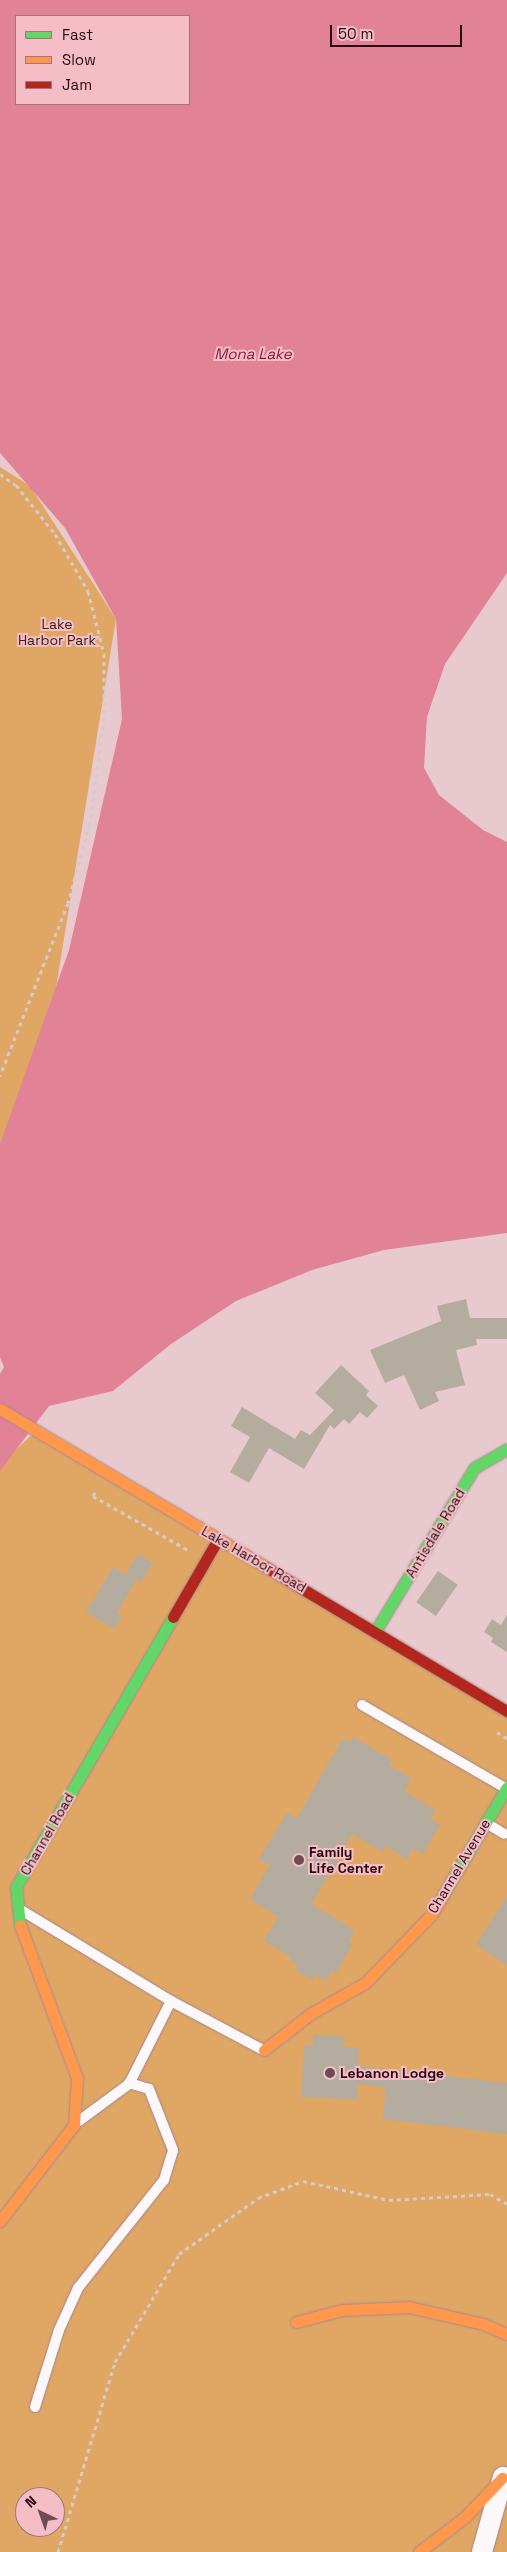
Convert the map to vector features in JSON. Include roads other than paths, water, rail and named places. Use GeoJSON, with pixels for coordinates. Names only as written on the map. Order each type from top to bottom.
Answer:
{"type":"FeatureCollection","features":[{"type":"Feature","properties":{"kind":"street","name":"Lake Harbor Road"},"geometry":{"type":"LineString","coordinates":[[0,1409],[218,1539],[376,1630],[507,1712]]}},
{"type":"Feature","properties":{"kind":"street","name":"Antisdale Road"},"geometry":{"type":"LineString","coordinates":[[376,1630],[474,1468],[507,1449]]}},
{"type":"Feature","properties":{"kind":"street","name":"Channel Road"},"geometry":{"type":"LineString","coordinates":[[74,2125],[77,2078],[19,1921],[16,1887],[218,1539]]}},
{"type":"Feature","properties":{"kind":"street","name":"Channel Avenue"},"geometry":{"type":"LineString","coordinates":[[264,2050],[310,2014],[365,1983],[432,1914],[485,1822],[507,1788]]}},
{"type":"Feature","properties":{"kind":"street"},"geometry":{"type":"LineString","coordinates":[[0,2221],[74,2125]]}},
{"type":"Feature","properties":{"kind":"street"},"geometry":{"type":"LineString","coordinates":[[296,2322],[342,2310],[409,2307],[483,2324],[507,2334]]}},
{"type":"Feature","properties":{"kind":"street"},"geometry":{"type":"LineString","coordinates":[[420,2552],[465,2517],[504,2473]]}},
{"type":"Feature","properties":{"kind":"street"},"geometry":{"type":"LineString","coordinates":[[482,2552],[504,2473]]}},
{"type":"Feature","properties":{"kind":"lane"},"geometry":{"type":"LineString","coordinates":[[362,1705],[507,1788]]}},
{"type":"Feature","properties":{"kind":"lane"},"geometry":{"type":"LineString","coordinates":[[485,1822],[506,1835]]}},
{"type":"Feature","properties":{"kind":"lane"},"geometry":{"type":"LineString","coordinates":[[18,1908],[171,2001],[264,2050]]}},
{"type":"Feature","properties":{"kind":"lane"},"geometry":{"type":"LineString","coordinates":[[74,2125],[129,2083],[171,2001]]}},
{"type":"Feature","properties":{"kind":"lane"},"geometry":{"type":"LineString","coordinates":[[35,2407],[59,2330],[78,2288],[164,2180],[173,2150],[149,2089],[129,2083]]}},
{"type":"Feature","properties":{"kind":"water","name":"Mona Lake"},"geometry":{"type":"Polygon","coordinates":[[[0,0],[507,0],[507,573],[445,664],[427,717],[424,768],[439,795],[483,830],[507,842],[507,1233],[384,1250],[312,1270],[236,1301],[171,1344],[113,1391],[49,1406],[0,1471],[0,1374],[4,1367],[0,1357],[0,1144],[69,950],[122,719],[116,619],[65,528],[0,453],[0,0]]]}},
{"type":"Feature","properties":{"kind":"place","name":"Family Life Center"},"geometry":{"type":"Point","coordinates":[299,1860]}},
{"type":"Feature","properties":{"kind":"place","name":"Lebanon Lodge"},"geometry":{"type":"Point","coordinates":[330,2073]}},
{"type":"Feature","properties":{"kind":"park label","name":"Lake Harbor Park"},"geometry":{"type":"Point","coordinates":[57,632]}}]}
